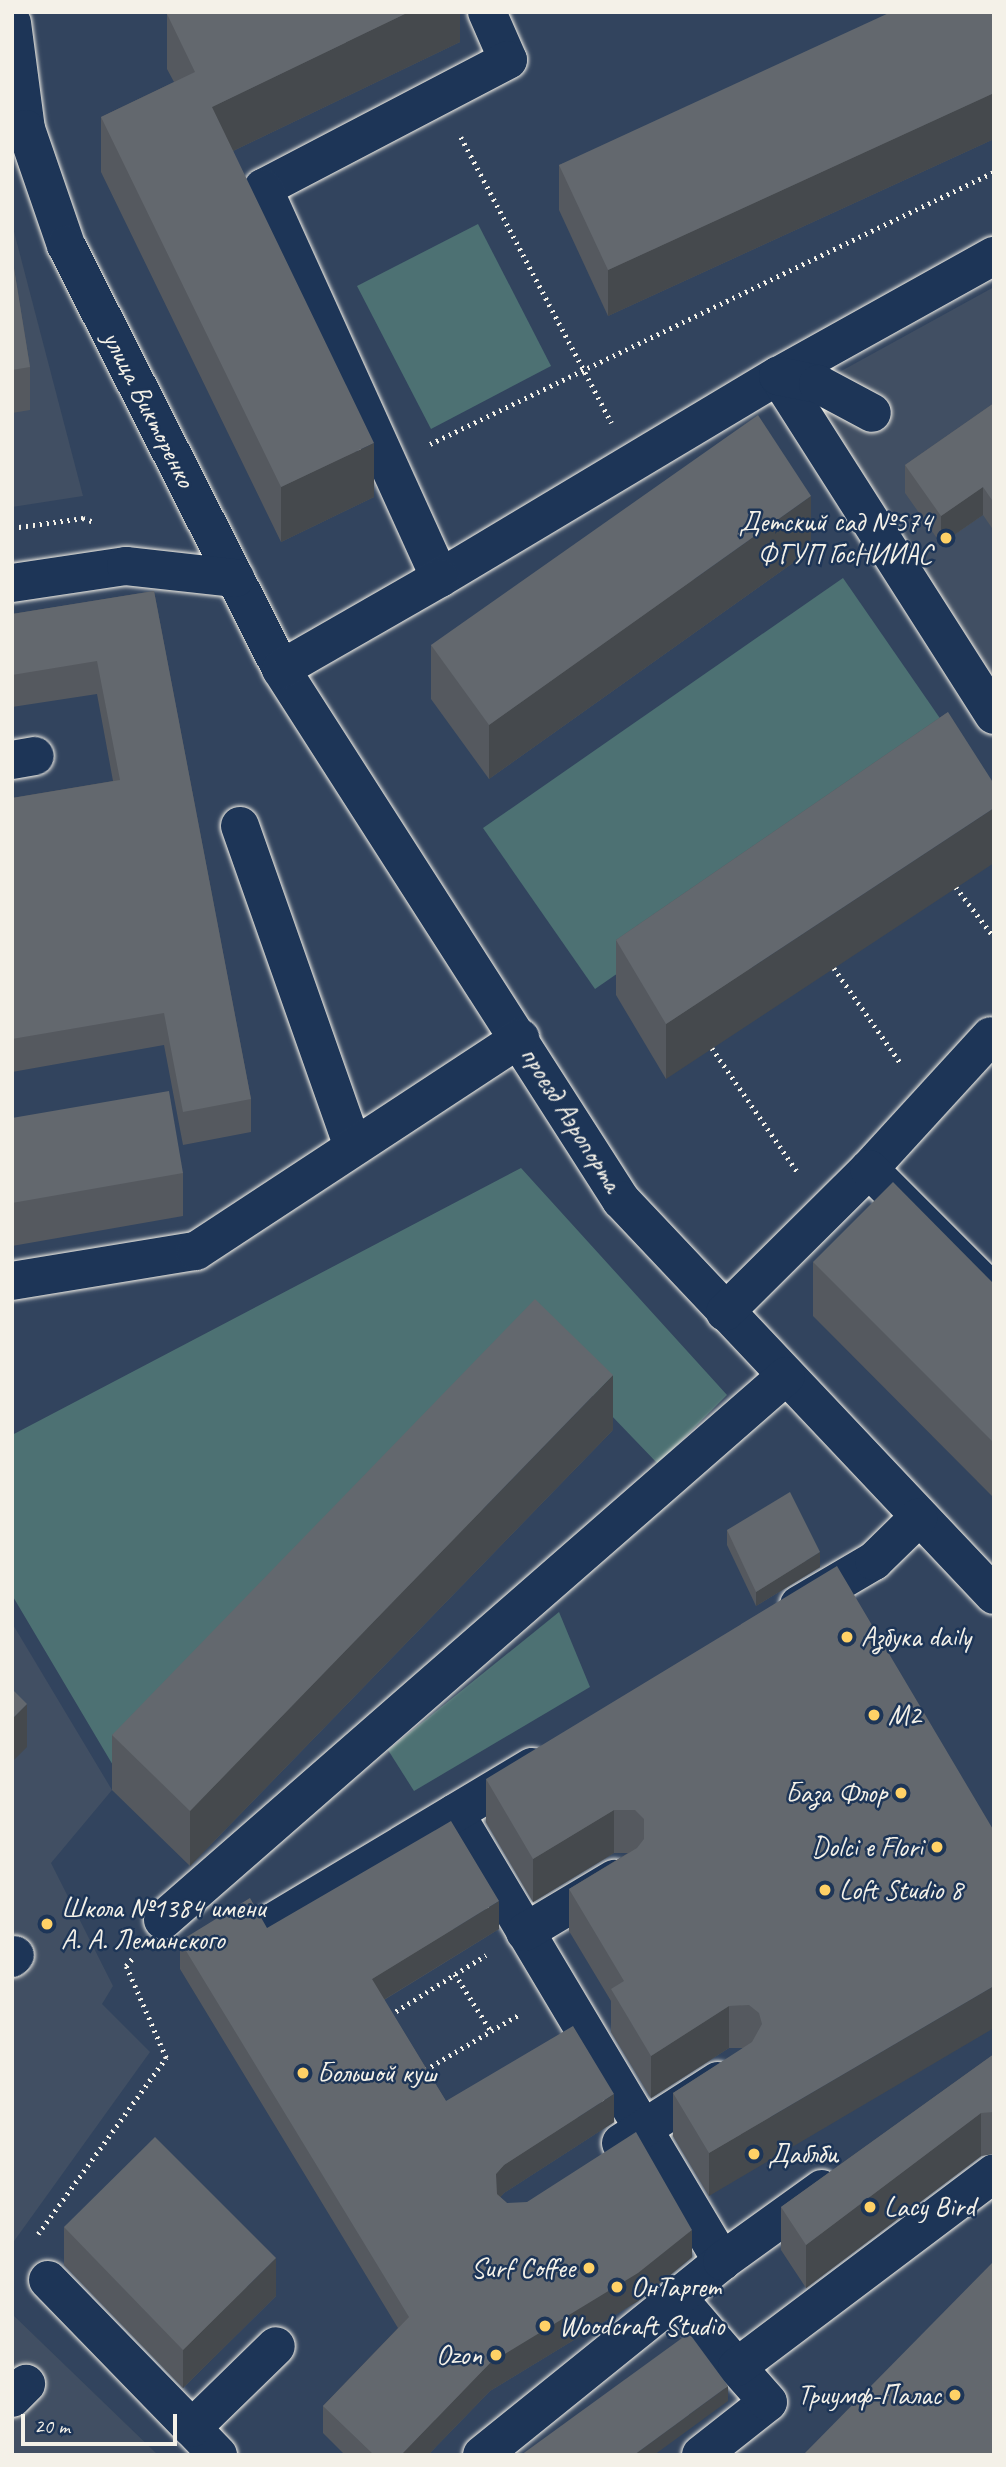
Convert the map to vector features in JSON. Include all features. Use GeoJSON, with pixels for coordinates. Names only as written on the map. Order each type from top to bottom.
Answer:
{"type":"FeatureCollection","features":[{"type":"Feature","properties":{"kind":"street"},"geometry":{"type":"LineString","coordinates":[[440,578],[263,188],[508,61],[487,12]]}},
{"type":"Feature","properties":{"kind":"street","name":"улица Викторенко"},"geometry":{"type":"LineString","coordinates":[[12,23],[16,77],[26,129],[65,245],[235,578]]}},
{"type":"Feature","properties":{"kind":"street"},"geometry":{"type":"LineString","coordinates":[[281,669],[440,578],[778,376],[994,256]]}},
{"type":"Feature","properties":{"kind":"street"},"geometry":{"type":"LineString","coordinates":[[778,376],[818,384],[872,413]]}},
{"type":"Feature","properties":{"kind":"street"},"geometry":{"type":"LineString","coordinates":[[778,376],[994,715]]}},
{"type":"Feature","properties":{"kind":"street"},"geometry":{"type":"LineString","coordinates":[[12,583],[126,566],[235,578]]}},
{"type":"Feature","properties":{"kind":"street","name":"проезд Аэропорта"},"geometry":{"type":"LineString","coordinates":[[235,578],[281,669],[520,1038],[621,1200],[918,1518],[994,1595]]}},
{"type":"Feature","properties":{"kind":"street"},"geometry":{"type":"LineString","coordinates":[[240,826],[353,1147]]}},
{"type":"Feature","properties":{"kind":"street"},"geometry":{"type":"LineString","coordinates":[[725,1312],[869,1169],[993,1036]]}},
{"type":"Feature","properties":{"kind":"street"},"geometry":{"type":"LineString","coordinates":[[12,1281],[196,1251],[520,1038]]}},
{"type":"Feature","properties":{"kind":"street"},"geometry":{"type":"LineString","coordinates":[[869,1169],[994,1294]]}},
{"type":"Feature","properties":{"kind":"street"},"geometry":{"type":"LineString","coordinates":[[163,1920],[786,1376]]}},
{"type":"Feature","properties":{"kind":"street"},"geometry":{"type":"LineString","coordinates":[[770,1623],[874,1561],[918,1518]]}},
{"type":"Feature","properties":{"kind":"street"},"geometry":{"type":"LineString","coordinates":[[272,1922],[560,1750]]}},
{"type":"Feature","properties":{"kind":"street"},"geometry":{"type":"LineString","coordinates":[[455,1813],[722,2261]]}},
{"type":"Feature","properties":{"kind":"street"},"geometry":{"type":"LineString","coordinates":[[525,1932],[625,1872]]}},
{"type":"Feature","properties":{"kind":"street"},"geometry":{"type":"LineString","coordinates":[[585,2166],[740,2067]]}},
{"type":"Feature","properties":{"kind":"street"},"geometry":{"type":"LineString","coordinates":[[482,2455],[722,2261],[858,2164]]}},
{"type":"Feature","properties":{"kind":"street"},"geometry":{"type":"LineString","coordinates":[[737,2367],[994,2173]]}},
{"type":"Feature","properties":{"kind":"street"},"geometry":{"type":"LineString","coordinates":[[48,2280],[205,2441],[276,2346]]}},
{"type":"Feature","properties":{"kind":"street"},"geometry":{"type":"LineString","coordinates":[[677,2297],[768,2402],[701,2455]]}},
{"type":"Feature","properties":{"kind":"path"},"geometry":{"type":"LineString","coordinates":[[439,96],[634,462]]}},
{"type":"Feature","properties":{"kind":"path"},"geometry":{"type":"LineString","coordinates":[[389,465],[581,366],[994,172]]}},
{"type":"Feature","properties":{"kind":"path"},"geometry":{"type":"LineString","coordinates":[[956,887],[994,937]]}},
{"type":"Feature","properties":{"kind":"path"},"geometry":{"type":"LineString","coordinates":[[834,968],[929,1103]]}},
{"type":"Feature","properties":{"kind":"path"},"geometry":{"type":"LineString","coordinates":[[712,1048],[826,1212]]}},
{"type":"Feature","properties":{"kind":"path"},"geometry":{"type":"LineString","coordinates":[[28,2248],[166,2058],[126,1966],[163,1920]]}},
{"type":"Feature","properties":{"kind":"path"},"geometry":{"type":"LineString","coordinates":[[397,2025],[390,2014],[525,1932]]}},
{"type":"Feature","properties":{"kind":"path"},"geometry":{"type":"LineString","coordinates":[[455,1974],[491,2031]]}},
{"type":"Feature","properties":{"kind":"path"},"geometry":{"type":"LineString","coordinates":[[425,2070],[559,1990]]}},
{"type":"Feature","properties":{"kind":"path"},"geometry":{"type":"LineString","coordinates":[[418,2059],[431,2081]]}},
{"type":"Feature","properties":{"kind":"shaded area"},"geometry":{"type":"Polygon","coordinates":[[[12,224],[83,496],[12,507],[12,224]]]}},
{"type":"Feature","properties":{"kind":"shaded area","name":"Детский сад №574 ФГУП ГосНИИАС"},"geometry":{"type":"Polygon","coordinates":[[[994,287],[994,684],[803,392],[994,287]]]}},
{"type":"Feature","properties":{"kind":"shaded area","name":"Школа №1384 имени А. А. Леманского"},"geometry":{"type":"Polygon","coordinates":[[[12,1623],[112,1790],[51,1863],[113,1986],[102,2004],[150,2052],[12,2244],[12,1623]]]}},
{"type":"Feature","properties":{"kind":"shaded area"},"geometry":{"type":"Polygon","coordinates":[[[12,2314],[158,2455],[12,2455],[12,2314]]]}},
{"type":"Feature","properties":{"kind":"green space"},"geometry":{"type":"Polygon","coordinates":[[[478,224],[551,366],[431,429],[357,286],[478,224]]]}},
{"type":"Feature","properties":{"kind":"green space"},"geometry":{"type":"Polygon","coordinates":[[[843,578],[955,740],[595,989],[483,828],[843,578]]]}},
{"type":"Feature","properties":{"kind":"green space"},"geometry":{"type":"Polygon","coordinates":[[[521,1168],[727,1395],[658,1464],[535,1336],[114,1767],[12,1595],[12,1435],[521,1168]]]}},
{"type":"Feature","properties":{"kind":"green space"},"geometry":{"type":"Polygon","coordinates":[[[559,1612],[590,1687],[414,1791],[388,1750],[559,1612]]]}},
{"type":"Feature","properties":{"kind":"building"},"geometry":{"type":"Polygon","coordinates":[[[409,12],[212,107],[374,443],[281,487],[101,117],[195,72],[167,14],[409,12]]]}},
{"type":"Feature","properties":{"kind":"building"},"geometry":{"type":"Polygon","coordinates":[[[891,12],[994,12],[994,93],[608,270],[559,165],[891,12]]]}},
{"type":"Feature","properties":{"kind":"building"},"geometry":{"type":"Polygon","coordinates":[[[12,256],[30,367],[12,370],[12,256]]]}},
{"type":"Feature","properties":{"kind":"building"},"geometry":{"type":"Polygon","coordinates":[[[994,403],[994,503],[983,487],[941,516],[905,465],[994,403]]]}},
{"type":"Feature","properties":{"kind":"building"},"geometry":{"type":"Polygon","coordinates":[[[758,415],[811,496],[489,725],[431,645],[758,415]]]}},
{"type":"Feature","properties":{"kind":"building"},"geometry":{"type":"Polygon","coordinates":[[[154,591],[251,1099],[183,1112],[164,1013],[12,1039],[12,798],[120,780],[97,661],[12,675],[12,614],[154,591]]]}},
{"type":"Feature","properties":{"kind":"building"},"geometry":{"type":"Polygon","coordinates":[[[948,712],[994,784],[994,808],[666,1024],[616,940],[948,712]]]}},
{"type":"Feature","properties":{"kind":"building"},"geometry":{"type":"Polygon","coordinates":[[[169,1091],[183,1173],[12,1203],[12,1118],[169,1091]]]}},
{"type":"Feature","properties":{"kind":"building"},"geometry":{"type":"Polygon","coordinates":[[[893,1182],[994,1284],[994,1443],[813,1262],[893,1182]]]}},
{"type":"Feature","properties":{"kind":"building"},"geometry":{"type":"Polygon","coordinates":[[[535,1299],[613,1375],[190,1811],[112,1735],[535,1299]]]}},
{"type":"Feature","properties":{"kind":"building"},"geometry":{"type":"Polygon","coordinates":[[[790,1492],[820,1552],[756,1592],[727,1530],[790,1492]]]}},
{"type":"Feature","properties":{"kind":"building","name":"Loft Studio 8"},"geometry":{"type":"Polygon","coordinates":[[[837,1566],[994,1831],[994,1986],[709,2153],[673,2093],[752,2042],[762,2024],[759,2013],[749,2005],[729,2006],[651,2056],[611,1989],[624,1981],[569,1889],[637,1848],[644,1839],[644,1819],[635,1810],[614,1810],[533,1859],[486,1779],[837,1566]]]}},
{"type":"Feature","properties":{"kind":"building"},"geometry":{"type":"Polygon","coordinates":[[[12,1689],[27,1704],[12,1719],[12,1689]]]}},
{"type":"Feature","properties":{"kind":"building"},"geometry":{"type":"Polygon","coordinates":[[[451,1821],[499,1901],[372,1979],[446,2101],[573,2026],[614,2094],[504,2165],[496,2174],[497,2194],[507,2203],[527,2202],[636,2132],[692,2230],[638,2273],[490,2363],[401,2455],[374,2455],[323,2406],[409,2317],[180,1941],[250,1898],[267,1928],[451,1821]]]}},
{"type":"Feature","properties":{"kind":"building"},"geometry":{"type":"Polygon","coordinates":[[[994,2054],[994,2112],[981,2113],[806,2245],[781,2207],[994,2054]]]}},
{"type":"Feature","properties":{"kind":"building"},"geometry":{"type":"Polygon","coordinates":[[[155,2137],[276,2258],[183,2350],[64,2227],[155,2137]]]}},
{"type":"Feature","properties":{"kind":"building"},"geometry":{"type":"Polygon","coordinates":[[[994,2261],[994,2455],[803,2455],[994,2261]]]}},
{"type":"Feature","properties":{"kind":"building"},"geometry":{"type":"Polygon","coordinates":[[[689,2333],[728,2386],[634,2455],[521,2455],[689,2333]]]}},
{"type":"Feature","properties":{"kind":"place","name":"Детский сад №574 ФГУП ГосНИИАС"},"geometry":{"type":"Point","coordinates":[946,538]}},
{"type":"Feature","properties":{"kind":"place","name":"Азбука daily"},"geometry":{"type":"Point","coordinates":[847,1637]}},
{"type":"Feature","properties":{"kind":"place","name":"M2"},"geometry":{"type":"Point","coordinates":[874,1715]}},
{"type":"Feature","properties":{"kind":"place","name":"База Флор"},"geometry":{"type":"Point","coordinates":[901,1793]}},
{"type":"Feature","properties":{"kind":"place","name":"Dolci e Flori"},"geometry":{"type":"Point","coordinates":[937,1847]}},
{"type":"Feature","properties":{"kind":"place","name":"Loft Studio 8"},"geometry":{"type":"Point","coordinates":[825,1890]}},
{"type":"Feature","properties":{"kind":"place","name":"Школа №1384 имени А. А. Леманского"},"geometry":{"type":"Point","coordinates":[47,1924]}},
{"type":"Feature","properties":{"kind":"place","name":"Большой куш"},"geometry":{"type":"Point","coordinates":[303,2073]}},
{"type":"Feature","properties":{"kind":"place","name":"Даблби"},"geometry":{"type":"Point","coordinates":[754,2154]}},
{"type":"Feature","properties":{"kind":"place","name":"Lacy Bird"},"geometry":{"type":"Point","coordinates":[870,2207]}},
{"type":"Feature","properties":{"kind":"place","name":"Surf Coffee"},"geometry":{"type":"Point","coordinates":[589,2268]}},
{"type":"Feature","properties":{"kind":"place","name":"ОнТаргет"},"geometry":{"type":"Point","coordinates":[617,2287]}},
{"type":"Feature","properties":{"kind":"place","name":"Woodcraft Studio"},"geometry":{"type":"Point","coordinates":[545,2326]}},
{"type":"Feature","properties":{"kind":"place","name":"Ozon"},"geometry":{"type":"Point","coordinates":[496,2355]}},
{"type":"Feature","properties":{"kind":"place","name":"Триумф-Палас"},"geometry":{"type":"Point","coordinates":[955,2395]}}]}
